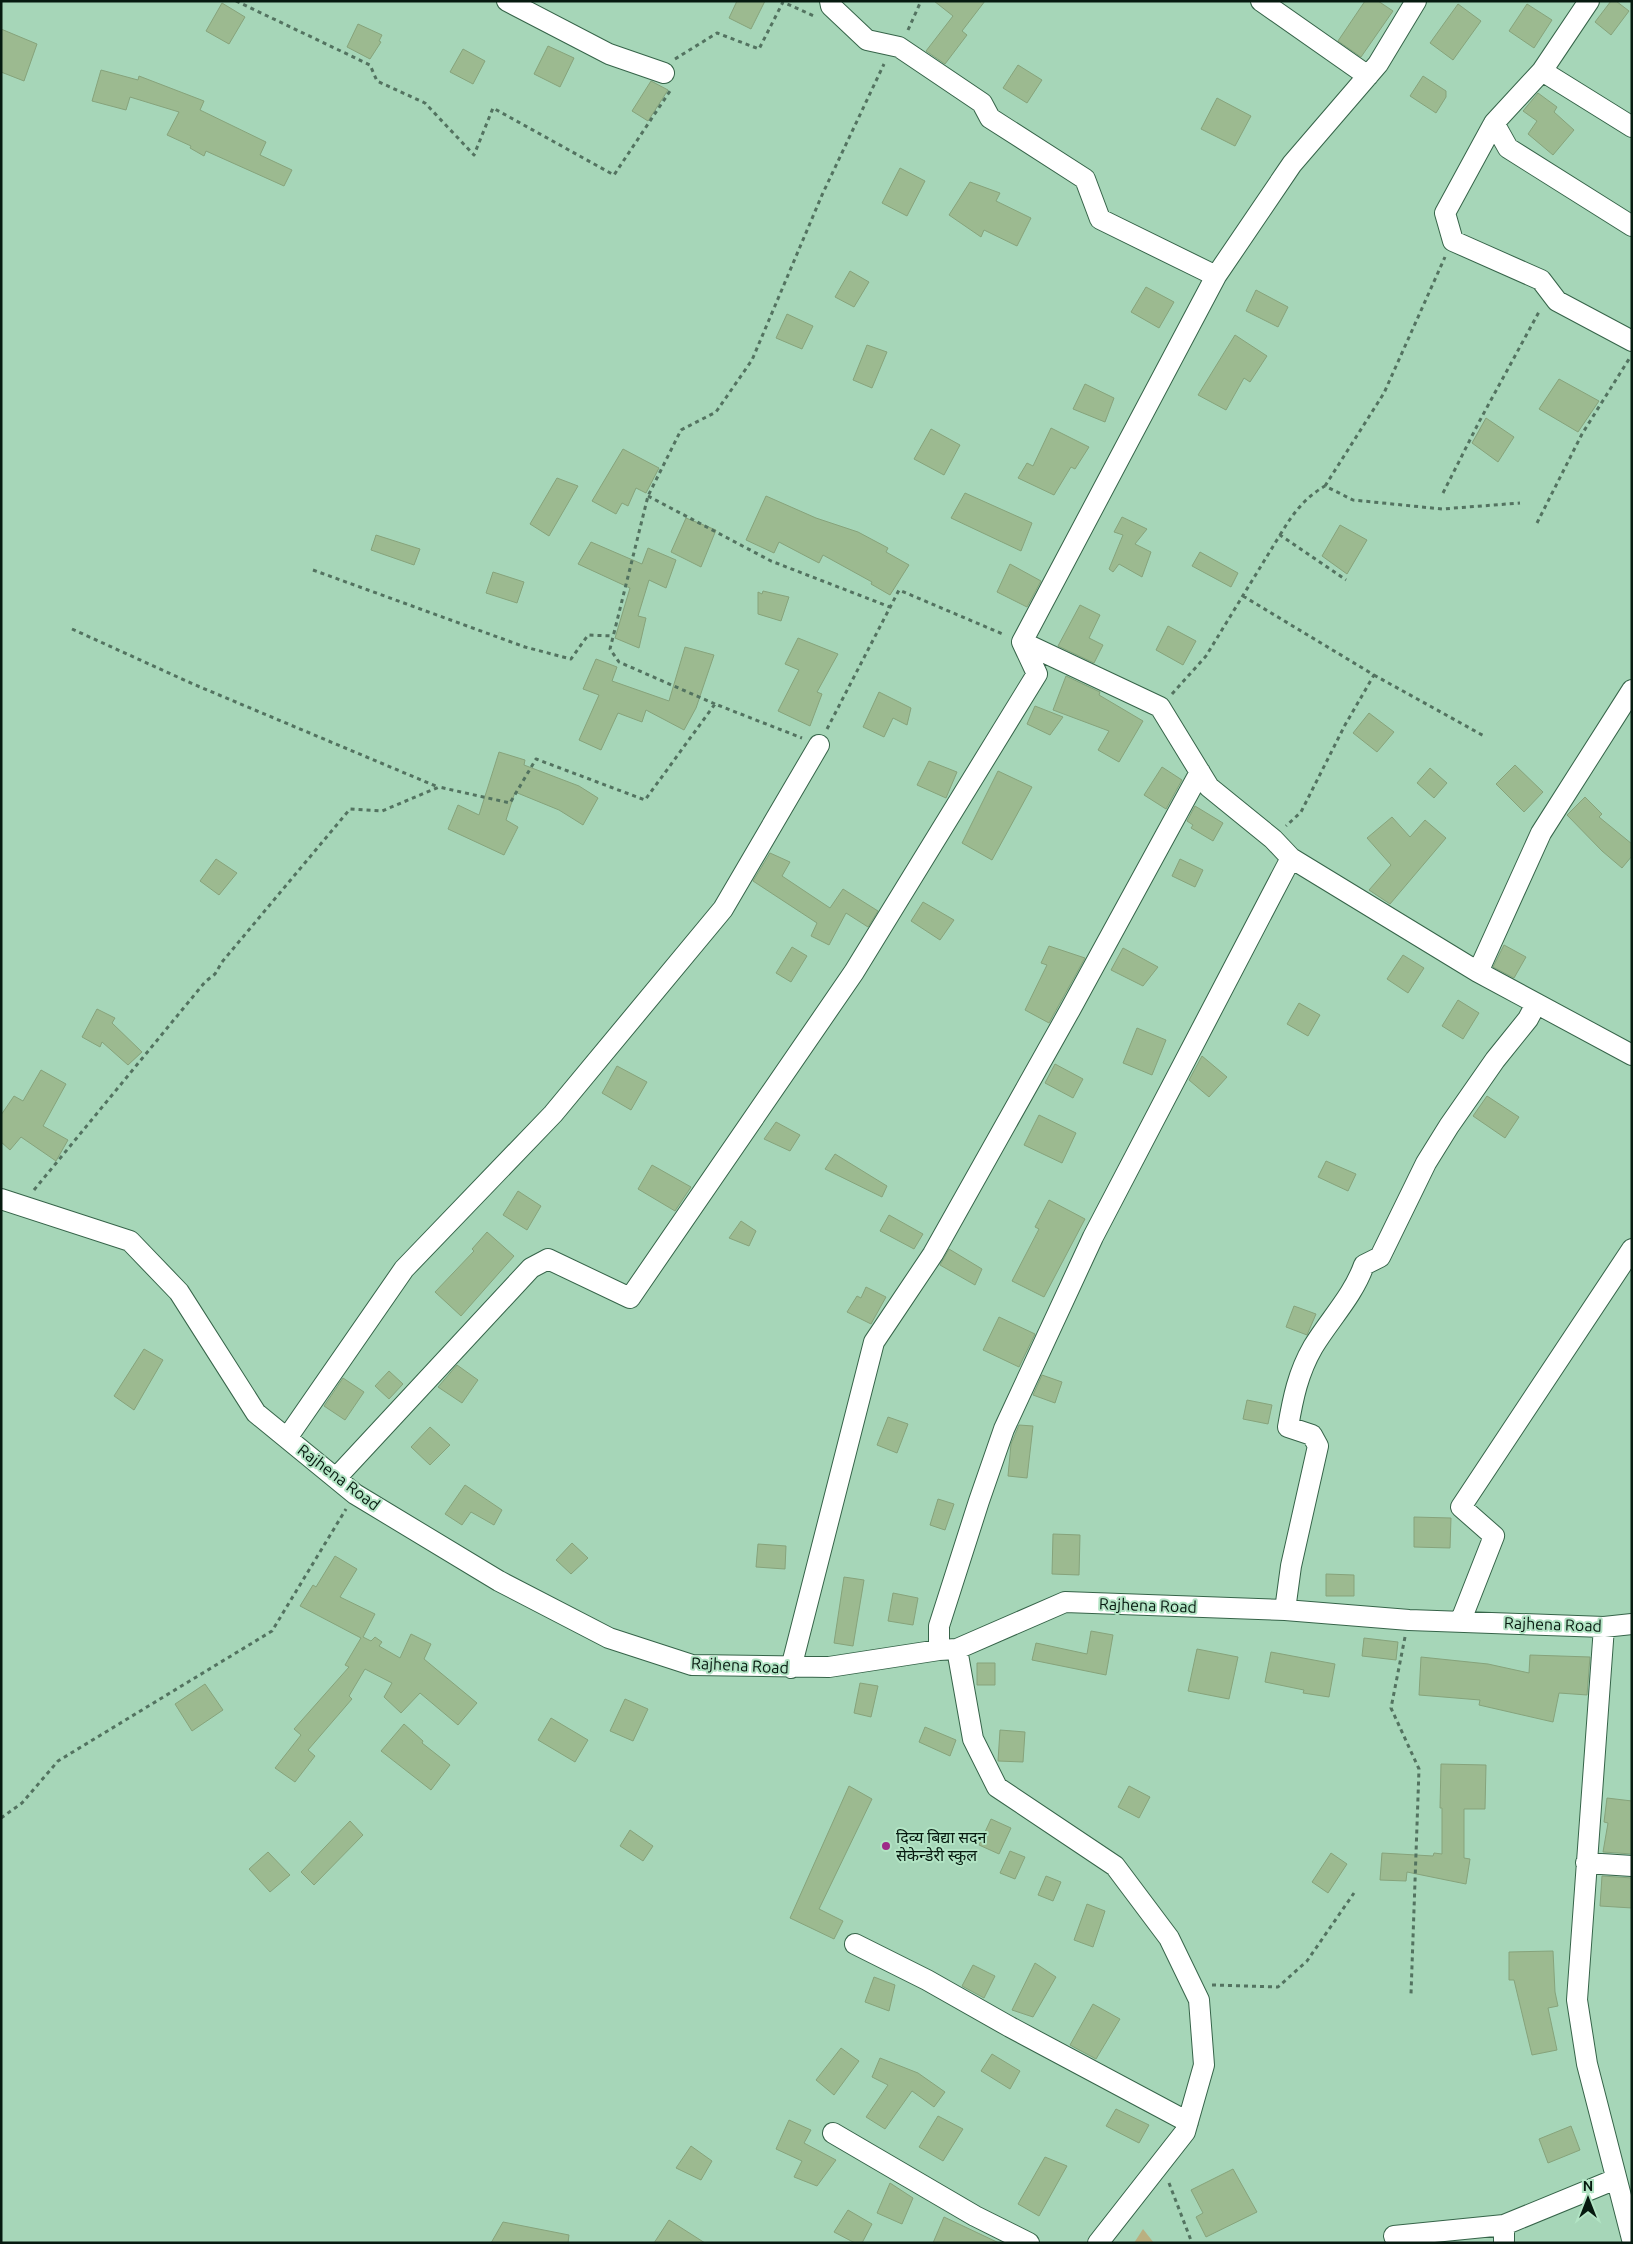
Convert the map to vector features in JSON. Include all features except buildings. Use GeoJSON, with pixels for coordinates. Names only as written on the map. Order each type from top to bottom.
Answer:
{"type":"FeatureCollection","features":[{"type":"Feature","properties":{"kind":"street"},"geometry":{"type":"LineString","coordinates":[[507,1],[609,54],[664,72]]}},
{"type":"Feature","properties":{"kind":"street"},"geometry":{"type":"LineString","coordinates":[[830,1],[831,6],[866,40],[900,47],[982,103],[990,118],[1085,179],[1100,219],[1216,276]]}},
{"type":"Feature","properties":{"kind":"street"},"geometry":{"type":"LineString","coordinates":[[1261,1],[1368,76]]}},
{"type":"Feature","properties":{"kind":"street"},"geometry":{"type":"LineString","coordinates":[[1589,1],[1542,71],[1494,123],[1445,213],[1453,241],[1541,280],[1557,301],[1632,341]]}},
{"type":"Feature","properties":{"kind":"street"},"geometry":{"type":"LineString","coordinates":[[1022,642],[1216,276],[1292,164],[1378,64],[1409,4]]}},
{"type":"Feature","properties":{"kind":"street"},"geometry":{"type":"LineString","coordinates":[[1542,71],[1632,127]]}},
{"type":"Feature","properties":{"kind":"street"},"geometry":{"type":"LineString","coordinates":[[1494,123],[1508,148],[1632,226]]}},
{"type":"Feature","properties":{"kind":"street"},"geometry":{"type":"LineString","coordinates":[[1022,642],[1160,707],[1209,787],[1273,839],[1290,858],[1478,972],[1632,1055]]}},
{"type":"Feature","properties":{"kind":"street"},"geometry":{"type":"LineString","coordinates":[[336,1478],[531,1268],[548,1259],[630,1298],[854,972],[1037,674],[1022,642]]}},
{"type":"Feature","properties":{"kind":"street"},"geometry":{"type":"LineString","coordinates":[[1478,972],[1541,833],[1632,690]]}},
{"type":"Feature","properties":{"kind":"street"},"geometry":{"type":"LineString","coordinates":[[288,1438],[404,1269],[553,1114],[723,909],[819,745]]}},
{"type":"Feature","properties":{"kind":"street"},"geometry":{"type":"LineString","coordinates":[[791,1668],[874,1342],[933,1254],[1070,1010],[1200,772]]}},
{"type":"Feature","properties":{"kind":"street"},"geometry":{"type":"LineString","coordinates":[[1098,2243],[1185,2132],[1204,2065],[1199,2000],[1169,1938],[1115,1866],[997,1787],[973,1739],[948,1650],[939,1626],[1004,1429],[1093,1237],[1290,858]]}},
{"type":"Feature","properties":{"kind":"street"},"geometry":{"type":"LineString","coordinates":[[1285,1610],[1291,1566],[1318,1446],[1312,1435],[1288,1428],[1296,1386],[1314,1347],[1358,1282],[1364,1265],[1380,1257],[1426,1163],[1449,1126],[1495,1060],[1528,1019],[1536,1004]]}},
{"type":"Feature","properties":{"kind":"street","name":"Rajhena Road"},"geometry":{"type":"LineString","coordinates":[[1,1199],[130,1241],[179,1292],[256,1412],[355,1494],[499,1580],[609,1638],[692,1665],[791,1668],[830,1667],[948,1650],[1065,1602],[1285,1610],[1408,1620],[1461,1620],[1604,1627],[1632,1624]]}},
{"type":"Feature","properties":{"kind":"street"},"geometry":{"type":"LineString","coordinates":[[1461,1620],[1494,1536],[1461,1507],[1632,1249]]}},
{"type":"Feature","properties":{"kind":"street"},"geometry":{"type":"LineString","coordinates":[[1604,1627],[1577,2000],[1586,2064],[1632,2239]]}},
{"type":"Feature","properties":{"kind":"street"},"geometry":{"type":"LineString","coordinates":[[1586,1863],[1632,1866]]}},
{"type":"Feature","properties":{"kind":"street"},"geometry":{"type":"LineString","coordinates":[[855,1944],[927,1980],[1010,2027],[1188,2122]]}},
{"type":"Feature","properties":{"kind":"street"},"geometry":{"type":"LineString","coordinates":[[833,2133],[974,2216],[1029,2243]]}},
{"type":"Feature","properties":{"kind":"street"},"geometry":{"type":"LineString","coordinates":[[1394,2236],[1431,2238],[1504,2234],[1616,2179]]}},
{"type":"Feature","properties":{"kind":"path"},"geometry":{"type":"LineString","coordinates":[[236,1],[370,65],[377,81],[425,103],[474,155],[493,108],[614,175],[672,92],[660,79],[677,55],[717,33],[759,49],[783,2],[816,18]]}},
{"type":"Feature","properties":{"kind":"path"},"geometry":{"type":"LineString","coordinates":[[922,1],[900,47],[882,67],[822,195],[752,360],[716,412],[681,430],[648,496],[610,649],[619,662],[715,704],[819,745],[899,590],[1022,642]]}},
{"type":"Feature","properties":{"kind":"path"},"geometry":{"type":"LineString","coordinates":[[1160,707],[1206,656],[1295,510],[1315,492],[1325,486],[1384,393],[1453,241]]}},
{"type":"Feature","properties":{"kind":"path"},"geometry":{"type":"LineString","coordinates":[[1443,493],[1479,422],[1550,292]]}},
{"type":"Feature","properties":{"kind":"path"},"geometry":{"type":"LineString","coordinates":[[1537,523],[1582,434],[1632,354]]}},
{"type":"Feature","properties":{"kind":"path"},"geometry":{"type":"LineString","coordinates":[[1325,486],[1353,500],[1442,509],[1520,503]]}},
{"type":"Feature","properties":{"kind":"path"},"geometry":{"type":"LineString","coordinates":[[648,496],[771,561],[890,607]]}},
{"type":"Feature","properties":{"kind":"path"},"geometry":{"type":"LineString","coordinates":[[1280,535],[1346,580]]}},
{"type":"Feature","properties":{"kind":"path"},"geometry":{"type":"LineString","coordinates":[[313,570],[525,647],[571,659],[588,635],[613,636]]}},
{"type":"Feature","properties":{"kind":"path"},"geometry":{"type":"LineString","coordinates":[[1243,596],[1374,675],[1484,736]]}},
{"type":"Feature","properties":{"kind":"path"},"geometry":{"type":"LineString","coordinates":[[72,629],[193,684],[439,787],[510,803],[536,759],[645,800],[715,704]]}},
{"type":"Feature","properties":{"kind":"path"},"geometry":{"type":"LineString","coordinates":[[1273,839],[1301,812],[1345,725],[1374,675]]}},
{"type":"Feature","properties":{"kind":"path"},"geometry":{"type":"LineString","coordinates":[[21,1206],[350,809],[382,811],[439,787]]}},
{"type":"Feature","properties":{"kind":"path"},"geometry":{"type":"LineString","coordinates":[[1,1818],[22,1803],[58,1760],[272,1631],[355,1494]]}},
{"type":"Feature","properties":{"kind":"path"},"geometry":{"type":"LineString","coordinates":[[1408,1620],[1391,1708],[1419,1769],[1412,1994]]}},
{"type":"Feature","properties":{"kind":"path"},"geometry":{"type":"LineString","coordinates":[[1191,1984],[1278,1987],[1307,1961],[1354,1893]]}},
{"type":"Feature","properties":{"kind":"path"},"geometry":{"type":"LineString","coordinates":[[1161,2163],[1192,2243]]}},
{"type":"Feature","properties":{"kind":"shaded area"},"geometry":{"type":"Polygon","coordinates":[[[1143,2229],[1154,2243],[1134,2243],[1143,2229]]]}},
{"type":"Feature","properties":{"kind":"place","name":"दिव्य बिद्या सदन सेकेन्डेरी स्कुल"},"geometry":{"type":"Point","coordinates":[886,1846]}}]}
